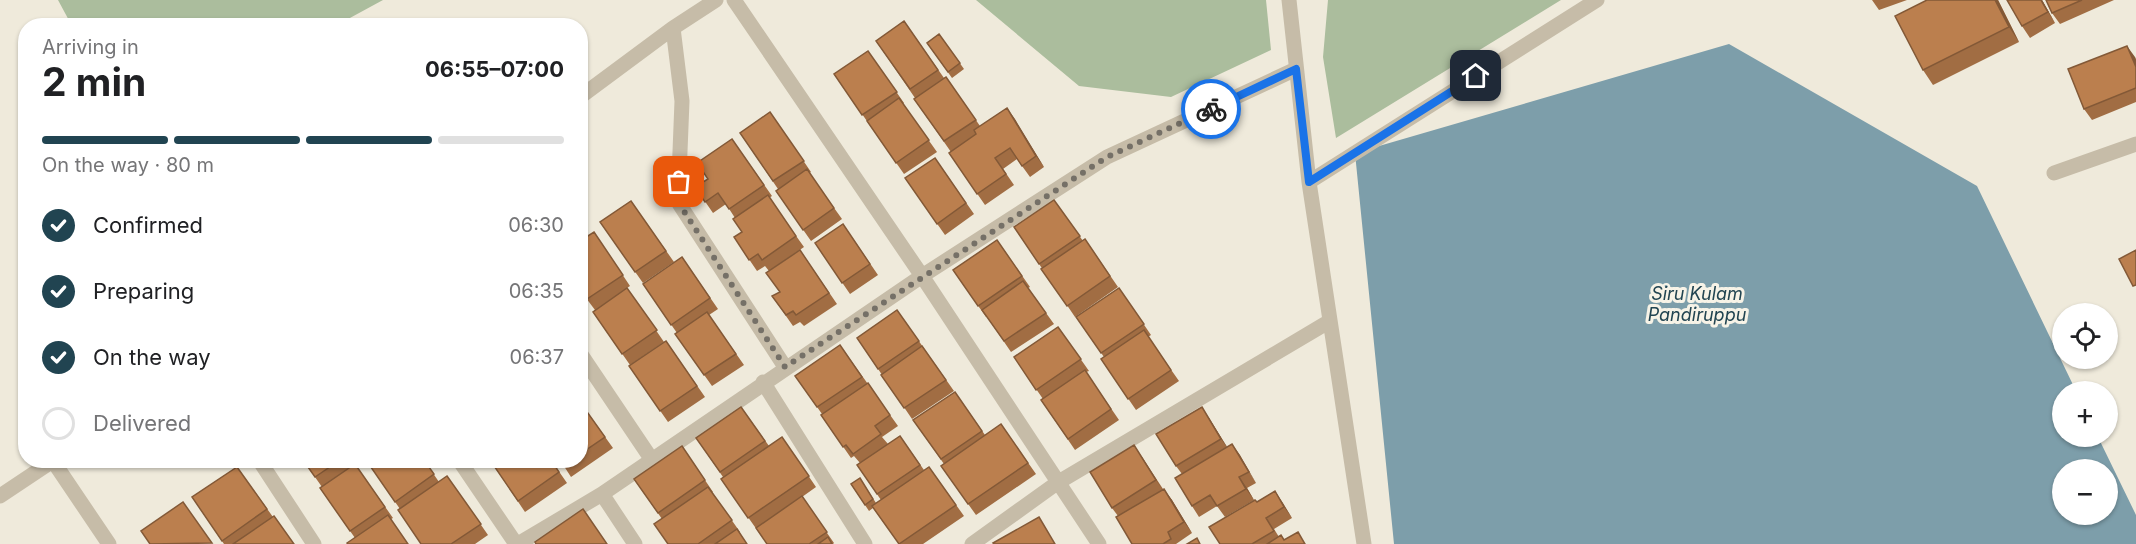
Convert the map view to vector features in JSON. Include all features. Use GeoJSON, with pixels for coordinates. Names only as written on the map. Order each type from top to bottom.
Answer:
{"type":"FeatureCollection","features":[{"type":"Feature","properties":{"kind":"street"},"geometry":{"type":"LineString","coordinates":[[588,91],[673,28],[716,0]]}},
{"type":"Feature","properties":{"kind":"street"},"geometry":{"type":"LineString","coordinates":[[734,0],[922,276],[1099,544]]}},
{"type":"Feature","properties":{"kind":"street"},"geometry":{"type":"LineString","coordinates":[[1289,0],[1309,182],[1364,544]]}},
{"type":"Feature","properties":{"kind":"street"},"geometry":{"type":"LineString","coordinates":[[1309,182],[1597,0]]}},
{"type":"Feature","properties":{"kind":"street"},"geometry":{"type":"LineString","coordinates":[[673,28],[682,100],[678,202],[785,367]]}},
{"type":"Feature","properties":{"kind":"street"},"geometry":{"type":"LineString","coordinates":[[465,468],[517,544],[602,494],[785,367],[1107,157],[1296,69]]}},
{"type":"Feature","properties":{"kind":"street"},"geometry":{"type":"LineString","coordinates":[[2054,173],[2136,144]]}},
{"type":"Feature","properties":{"kind":"street"},"geometry":{"type":"LineString","coordinates":[[972,544],[1057,483],[1330,321]]}},
{"type":"Feature","properties":{"kind":"street"},"geometry":{"type":"LineString","coordinates":[[588,365],[652,460]]}},
{"type":"Feature","properties":{"kind":"street"},"geometry":{"type":"LineString","coordinates":[[763,382],[865,544]]}},
{"type":"Feature","properties":{"kind":"street"},"geometry":{"type":"LineString","coordinates":[[0,496],[42,468]]}},
{"type":"Feature","properties":{"kind":"street"},"geometry":{"type":"LineString","coordinates":[[58,468],[109,544]]}},
{"type":"Feature","properties":{"kind":"street"},"geometry":{"type":"LineString","coordinates":[[264,468],[314,544]]}},
{"type":"Feature","properties":{"kind":"street"},"geometry":{"type":"LineString","coordinates":[[602,494],[635,544]]}},
{"type":"Feature","properties":{"kind":"green space"},"geometry":{"type":"Polygon","coordinates":[[[58,0],[383,0],[350,18],[68,18],[58,0]]]}},
{"type":"Feature","properties":{"kind":"green space"},"geometry":{"type":"Polygon","coordinates":[[[976,0],[1266,0],[1271,50],[1171,97],[1079,86],[976,0]]]}},
{"type":"Feature","properties":{"kind":"green space"},"geometry":{"type":"Polygon","coordinates":[[[1328,0],[1561,0],[1336,138],[1323,57],[1328,0]]]}},
{"type":"Feature","properties":{"kind":"water","name":"Siru Kulam Pandiruppu"},"geometry":{"type":"Polygon","coordinates":[[[1729,44],[1977,186],[2052,341],[2052,369],[2065,369],[2071,381],[2052,381],[2052,447],[2103,447],[2109,459],[2052,459],[2052,525],[2118,525],[2118,478],[2136,515],[2136,544],[1394,544],[1355,153],[1729,44]]]}},
{"type":"Feature","properties":{"kind":"building"},"geometry":{"type":"Polygon","coordinates":[[[1927,0],[1995,0],[2009,27],[1923,70],[1895,16],[1927,0]]]}},
{"type":"Feature","properties":{"kind":"building"},"geometry":{"type":"Polygon","coordinates":[[[2007,0],[2041,0],[2048,12],[2022,26],[2007,0]]]}},
{"type":"Feature","properties":{"kind":"building"},"geometry":{"type":"Polygon","coordinates":[[[2046,0],[2082,0],[2052,13],[2046,0]]]}},
{"type":"Feature","properties":{"kind":"building"},"geometry":{"type":"Polygon","coordinates":[[[904,21],[938,70],[910,89],[876,41],[904,21]]]}},
{"type":"Feature","properties":{"kind":"building"},"geometry":{"type":"Polygon","coordinates":[[[939,34],[960,63],[948,72],[927,43],[939,34]]]}},
{"type":"Feature","properties":{"kind":"building"},"geometry":{"type":"Polygon","coordinates":[[[2127,46],[2136,67],[2136,88],[2084,109],[2068,69],[2127,46]]]}},
{"type":"Feature","properties":{"kind":"building"},"geometry":{"type":"Polygon","coordinates":[[[868,51],[897,92],[862,115],[834,74],[868,51]]]}},
{"type":"Feature","properties":{"kind":"building"},"geometry":{"type":"Polygon","coordinates":[[[946,77],[976,120],[944,141],[914,99],[946,77]]]}},
{"type":"Feature","properties":{"kind":"building"},"geometry":{"type":"Polygon","coordinates":[[[899,98],[929,140],[896,163],[867,121],[899,98]]]}},
{"type":"Feature","properties":{"kind":"building"},"geometry":{"type":"Polygon","coordinates":[[[1007,108],[1036,156],[1022,166],[1010,148],[995,158],[1006,174],[977,194],[949,153],[976,134],[974,130],[1007,108]]]}},
{"type":"Feature","properties":{"kind":"building"},"geometry":{"type":"Polygon","coordinates":[[[770,112],[804,161],[773,181],[740,133],[770,112]]]}},
{"type":"Feature","properties":{"kind":"building"},"geometry":{"type":"Polygon","coordinates":[[[732,139],[764,185],[729,209],[718,193],[705,202],[695,187],[708,179],[697,163],[732,139]]]}},
{"type":"Feature","properties":{"kind":"building"},"geometry":{"type":"Polygon","coordinates":[[[935,158],[966,203],[937,224],[905,178],[935,158]]]}},
{"type":"Feature","properties":{"kind":"building"},"geometry":{"type":"Polygon","coordinates":[[[807,169],[834,208],[803,230],[776,191],[807,169]]]}},
{"type":"Feature","properties":{"kind":"building"},"geometry":{"type":"Polygon","coordinates":[[[768,195],[796,236],[762,260],[758,254],[749,260],[734,237],[742,232],[733,219],[768,195]]]}},
{"type":"Feature","properties":{"kind":"building"},"geometry":{"type":"Polygon","coordinates":[[[1054,200],[1080,236],[1039,264],[1014,227],[1054,200]]]}},
{"type":"Feature","properties":{"kind":"building"},"geometry":{"type":"Polygon","coordinates":[[[631,201],[666,251],[635,272],[600,222],[631,201]]]}},
{"type":"Feature","properties":{"kind":"building"},"geometry":{"type":"Polygon","coordinates":[[[843,224],[870,264],[842,283],[815,243],[843,224]]]}},
{"type":"Feature","properties":{"kind":"building"},"geometry":{"type":"Polygon","coordinates":[[[594,232],[623,275],[588,298],[588,236],[594,232]]]}},
{"type":"Feature","properties":{"kind":"building"},"geometry":{"type":"Polygon","coordinates":[[[1085,239],[1110,276],[1067,306],[1041,269],[1085,239]]]}},
{"type":"Feature","properties":{"kind":"building"},"geometry":{"type":"Polygon","coordinates":[[[997,240],[1022,276],[978,306],[953,270],[997,240]]]}},
{"type":"Feature","properties":{"kind":"building"},"geometry":{"type":"Polygon","coordinates":[[[800,250],[829,293],[796,315],[793,311],[786,315],[772,296],[780,292],[766,273],[800,250]]]}},
{"type":"Feature","properties":{"kind":"building"},"geometry":{"type":"Polygon","coordinates":[[[2136,250],[2136,285],[2133,286],[2119,259],[2136,250]]]}},
{"type":"Feature","properties":{"kind":"building"},"geometry":{"type":"Polygon","coordinates":[[[682,257],[710,298],[671,325],[643,284],[682,257]]]}},
{"type":"Feature","properties":{"kind":"building"},"geometry":{"type":"Polygon","coordinates":[[[1023,281],[1046,313],[1004,341],[982,310],[1023,281]]]}},
{"type":"Feature","properties":{"kind":"building"},"geometry":{"type":"Polygon","coordinates":[[[627,288],[657,330],[622,354],[593,312],[627,288]]]}},
{"type":"Feature","properties":{"kind":"building"},"geometry":{"type":"Polygon","coordinates":[[[1119,288],[1144,324],[1101,353],[1076,317],[1119,288]]]}},
{"type":"Feature","properties":{"kind":"building"},"geometry":{"type":"Polygon","coordinates":[[[897,310],[919,341],[878,369],[857,338],[897,310]]]}},
{"type":"Feature","properties":{"kind":"building"},"geometry":{"type":"Polygon","coordinates":[[[707,312],[736,354],[704,375],[675,334],[707,312]]]}},
{"type":"Feature","properties":{"kind":"building"},"geometry":{"type":"Polygon","coordinates":[[[1058,327],[1081,359],[1036,390],[1014,357],[1058,327]]]}},
{"type":"Feature","properties":{"kind":"building"},"geometry":{"type":"Polygon","coordinates":[[[1144,330],[1171,370],[1128,399],[1101,359],[1144,330]]]}},
{"type":"Feature","properties":{"kind":"building"},"geometry":{"type":"Polygon","coordinates":[[[666,341],[697,386],[660,411],[629,366],[666,341]]]}},
{"type":"Feature","properties":{"kind":"building"},"geometry":{"type":"Polygon","coordinates":[[[840,345],[862,377],[817,407],[795,376],[840,345]]]}},
{"type":"Feature","properties":{"kind":"building"},"geometry":{"type":"Polygon","coordinates":[[[922,346],[946,380],[904,408],[881,375],[922,346]]]}},
{"type":"Feature","properties":{"kind":"building"},"geometry":{"type":"Polygon","coordinates":[[[1085,370],[1111,409],[1068,439],[1041,400],[1085,370]]]}},
{"type":"Feature","properties":{"kind":"building"},"geometry":{"type":"Polygon","coordinates":[[[868,383],[890,415],[875,426],[881,434],[853,454],[846,445],[843,447],[821,415],[868,383]]]}},
{"type":"Feature","properties":{"kind":"building"},"geometry":{"type":"Polygon","coordinates":[[[955,392],[982,431],[941,459],[913,420],[955,392]]]}},
{"type":"Feature","properties":{"kind":"building"},"geometry":{"type":"Polygon","coordinates":[[[741,407],[765,441],[720,472],[696,438],[741,407]]]}},
{"type":"Feature","properties":{"kind":"building"},"geometry":{"type":"Polygon","coordinates":[[[1202,407],[1221,439],[1176,466],[1156,434],[1202,407]]]}},
{"type":"Feature","properties":{"kind":"building"},"geometry":{"type":"Polygon","coordinates":[[[588,413],[605,437],[588,449],[588,413]]]}},
{"type":"Feature","properties":{"kind":"building"},"geometry":{"type":"Polygon","coordinates":[[[1001,424],[1028,463],[968,504],[941,466],[1001,424]]]}},
{"type":"Feature","properties":{"kind":"building"},"geometry":{"type":"Polygon","coordinates":[[[900,436],[920,465],[877,494],[857,465],[900,436]]]}},
{"type":"Feature","properties":{"kind":"building"},"geometry":{"type":"Polygon","coordinates":[[[782,437],[809,476],[748,518],[721,479],[782,437]]]}},
{"type":"Feature","properties":{"kind":"building"},"geometry":{"type":"Polygon","coordinates":[[[1232,444],[1249,472],[1239,477],[1246,489],[1217,506],[1210,495],[1192,506],[1175,478],[1232,444]]]}},
{"type":"Feature","properties":{"kind":"building"},"geometry":{"type":"Polygon","coordinates":[[[1134,445],[1156,480],[1112,508],[1090,472],[1134,445]]]}},
{"type":"Feature","properties":{"kind":"building"},"geometry":{"type":"Polygon","coordinates":[[[682,446],[705,480],[658,513],[634,479],[682,446]]]}},
{"type":"Feature","properties":{"kind":"building"},"geometry":{"type":"Polygon","coordinates":[[[929,467],[956,505],[899,544],[872,506],[929,467]]]}},
{"type":"Feature","properties":{"kind":"building"},"geometry":{"type":"Polygon","coordinates":[[[238,468],[267,509],[222,541],[192,497],[238,468]]]}},
{"type":"Feature","properties":{"kind":"building"},"geometry":{"type":"Polygon","coordinates":[[[309,468],[328,468],[315,477],[309,468]]]}},
{"type":"Feature","properties":{"kind":"building"},"geometry":{"type":"Polygon","coordinates":[[[349,468],[358,468],[385,507],[350,531],[320,488],[349,468]]]}},
{"type":"Feature","properties":{"kind":"building"},"geometry":{"type":"Polygon","coordinates":[[[372,468],[430,468],[434,474],[395,502],[372,468]]]}},
{"type":"Feature","properties":{"kind":"building"},"geometry":{"type":"Polygon","coordinates":[[[495,468],[556,468],[559,472],[518,501],[495,468]]]}},
{"type":"Feature","properties":{"kind":"building"},"geometry":{"type":"Polygon","coordinates":[[[447,476],[481,524],[451,544],[421,544],[398,510],[447,476]]]}},
{"type":"Feature","properties":{"kind":"building"},"geometry":{"type":"Polygon","coordinates":[[[860,478],[873,499],[865,505],[851,484],[860,478]]]}},
{"type":"Feature","properties":{"kind":"building"},"geometry":{"type":"Polygon","coordinates":[[[708,487],[732,520],[698,544],[668,544],[654,524],[708,487]]]}},
{"type":"Feature","properties":{"kind":"building"},"geometry":{"type":"Polygon","coordinates":[[[1164,489],[1184,522],[1168,532],[1171,539],[1163,544],[1132,544],[1116,517],[1164,489]]]}},
{"type":"Feature","properties":{"kind":"building"},"geometry":{"type":"Polygon","coordinates":[[[1275,491],[1284,507],[1266,518],[1274,531],[1252,544],[1220,544],[1209,527],[1275,491]]]}},
{"type":"Feature","properties":{"kind":"building"},"geometry":{"type":"Polygon","coordinates":[[[802,496],[827,532],[809,544],[767,544],[756,528],[802,496]]]}},
{"type":"Feature","properties":{"kind":"building"},"geometry":{"type":"Polygon","coordinates":[[[183,502],[212,543],[150,544],[141,531],[183,502]]]}},
{"type":"Feature","properties":{"kind":"building"},"geometry":{"type":"Polygon","coordinates":[[[583,509],[607,544],[536,544],[535,542],[583,509]]]}},
{"type":"Feature","properties":{"kind":"building"},"geometry":{"type":"Polygon","coordinates":[[[388,515],[408,544],[347,543],[388,515]]]}},
{"type":"Feature","properties":{"kind":"building"},"geometry":{"type":"Polygon","coordinates":[[[274,516],[294,544],[233,544],[274,516]]]}},
{"type":"Feature","properties":{"kind":"building"},"geometry":{"type":"Polygon","coordinates":[[[1039,517],[1055,544],[993,543],[1039,517]]]}},
{"type":"Feature","properties":{"kind":"building"},"geometry":{"type":"Polygon","coordinates":[[[737,529],[747,544],[715,544],[737,529]]]}},
{"type":"Feature","properties":{"kind":"building"},"geometry":{"type":"Polygon","coordinates":[[[1298,532],[1305,544],[1267,544],[1281,535],[1284,540],[1298,532]]]}},
{"type":"Feature","properties":{"kind":"building"},"geometry":{"type":"Polygon","coordinates":[[[828,537],[832,544],[818,544],[828,537]]]}},
{"type":"Feature","properties":{"kind":"building"},"geometry":{"type":"Polygon","coordinates":[[[1197,538],[1200,544],[1187,544],[1197,538]]]}},
{"type":"Feature","properties":{"kind":"way so far"},"geometry":{"type":"LineString","coordinates":[[679,182],[678,202],[785,367],[1107,157],[1211,109]]}},
{"type":"Feature","properties":{"kind":"route"},"geometry":{"type":"LineString","coordinates":[[1211,109],[1296,69],[1309,182],[1476,76]]}}]}
